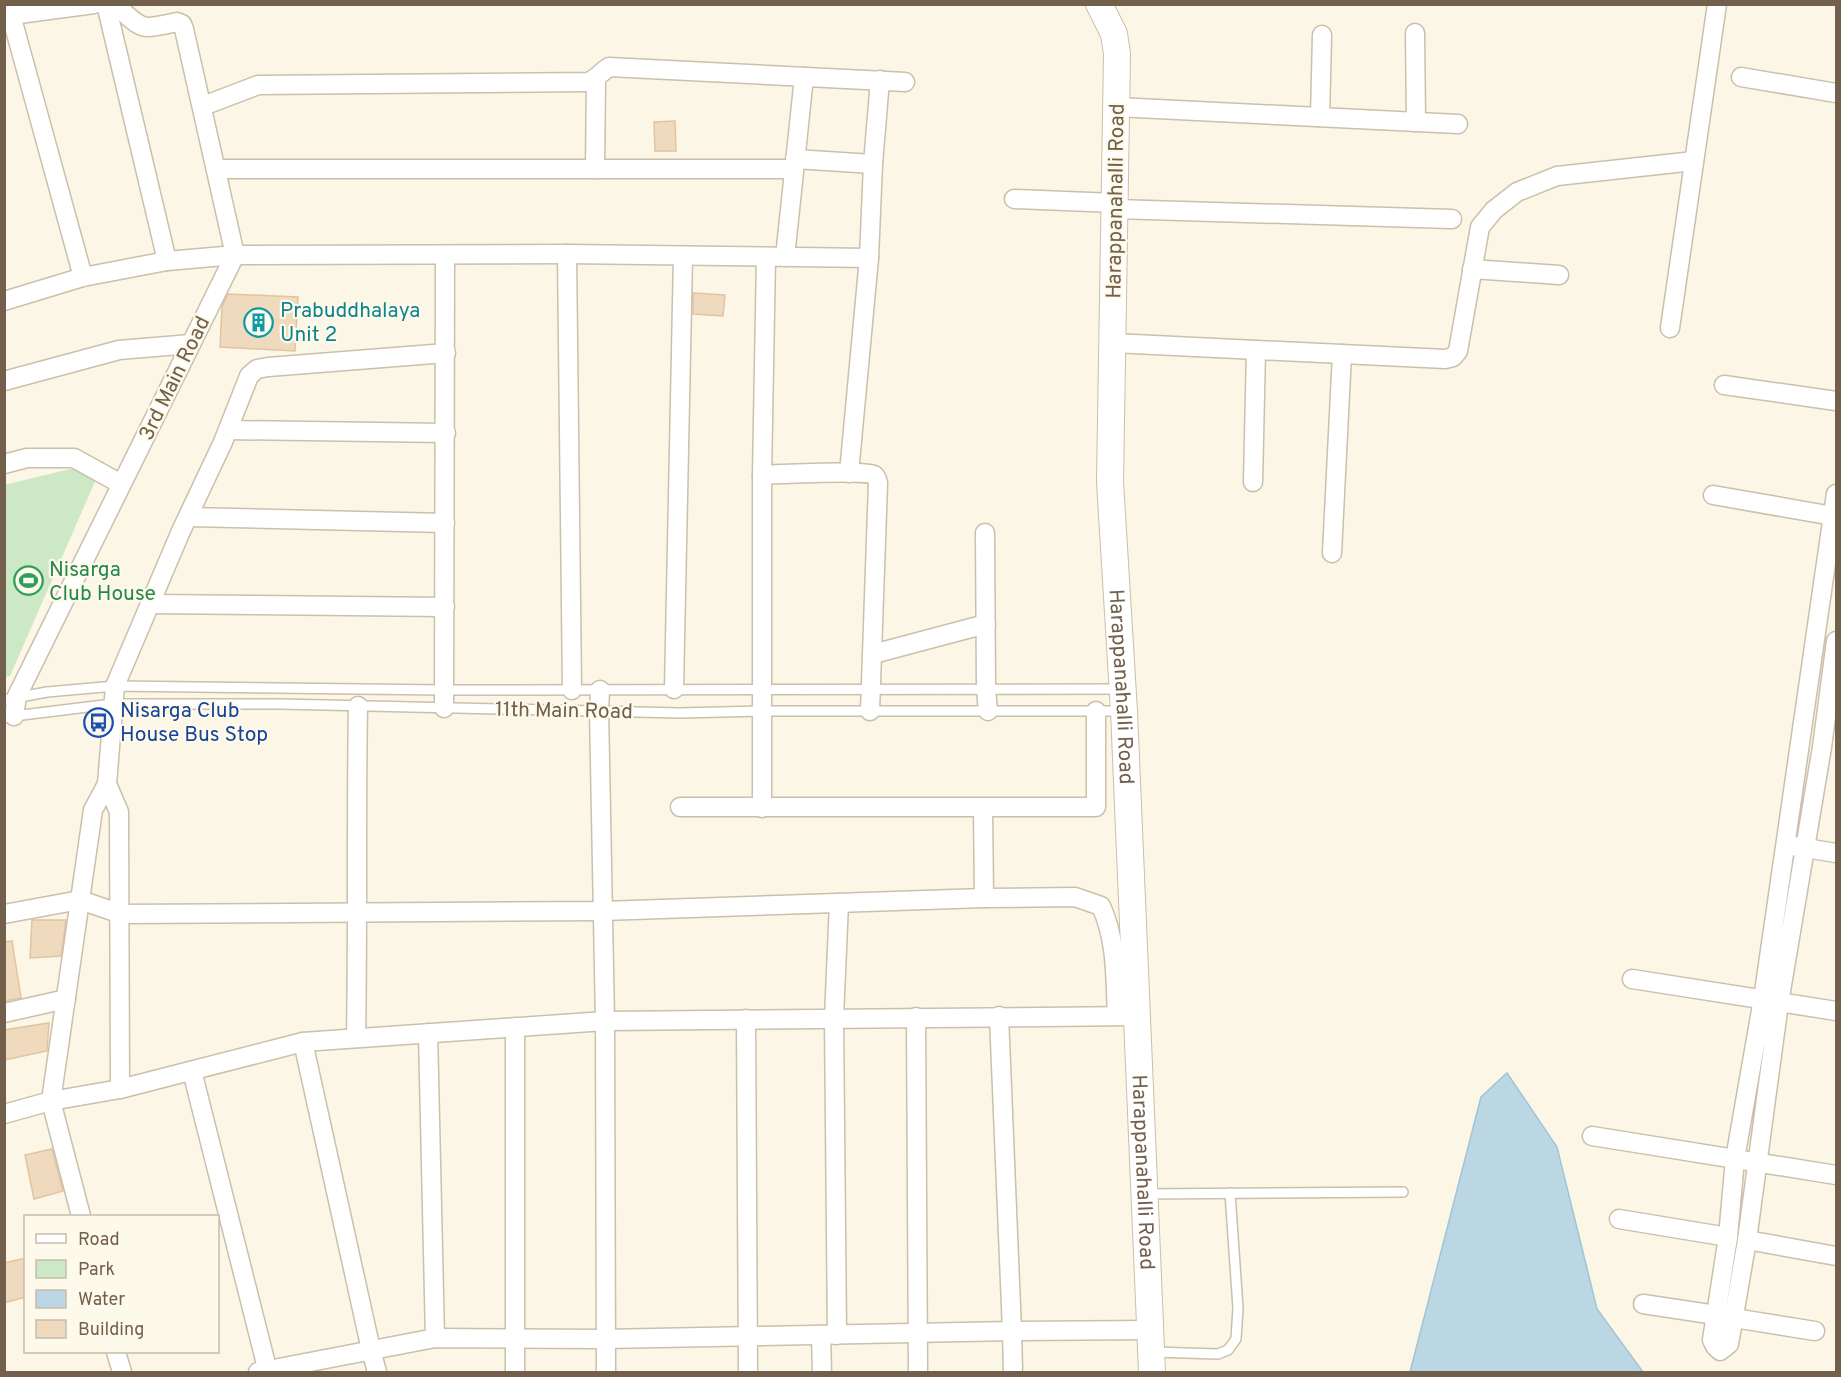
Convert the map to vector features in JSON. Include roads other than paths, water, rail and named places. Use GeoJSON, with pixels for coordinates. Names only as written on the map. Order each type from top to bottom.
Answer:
{"type":"FeatureCollection","features":[{"type":"Feature","properties":{"kind":"street"},"geometry":{"type":"LineString","coordinates":[[106,4],[167,261]]}},
{"type":"Feature","properties":{"kind":"street"},"geometry":{"type":"LineString","coordinates":[[113,4],[146,27],[177,22],[182,24],[203,106],[235,255]]}},
{"type":"Feature","properties":{"kind":"street","name":"Harappanahalli Road"},"geometry":{"type":"LineString","coordinates":[[1099,4],[1114,34],[1116,46],[1117,107],[1110,482],[1124,700],[1128,1016],[1145,1194],[1152,1352]]}},
{"type":"Feature","properties":{"kind":"street"},"geometry":{"type":"LineString","coordinates":[[1670,328],[1717,4]]}},
{"type":"Feature","properties":{"kind":"street"},"geometry":{"type":"LineString","coordinates":[[83,277],[8,16],[84,5]]}},
{"type":"Feature","properties":{"kind":"street"},"geometry":{"type":"LineString","coordinates":[[1415,33],[1416,122]]}},
{"type":"Feature","properties":{"kind":"street"},"geometry":{"type":"LineString","coordinates":[[1320,117],[1322,35]]}},
{"type":"Feature","properties":{"kind":"street"},"geometry":{"type":"LineString","coordinates":[[203,106],[258,85],[588,82],[596,79],[602,71],[609,67],[905,82]]}},
{"type":"Feature","properties":{"kind":"street"},"geometry":{"type":"LineString","coordinates":[[785,257],[804,77]]}},
{"type":"Feature","properties":{"kind":"street"},"geometry":{"type":"LineString","coordinates":[[1741,77],[1836,93]]}},
{"type":"Feature","properties":{"kind":"street"},"geometry":{"type":"LineString","coordinates":[[595,169],[596,79]]}},
{"type":"Feature","properties":{"kind":"street"},"geometry":{"type":"LineString","coordinates":[[849,473],[869,258],[873,164],[880,81]]}},
{"type":"Feature","properties":{"kind":"street"},"geometry":{"type":"LineString","coordinates":[[1117,107],[1458,124]]}},
{"type":"Feature","properties":{"kind":"street"},"geometry":{"type":"LineString","coordinates":[[1113,343],[1445,359],[1453,357],[1458,351],[1480,227],[1494,210],[1517,192],[1557,176],[1694,161]]}},
{"type":"Feature","properties":{"kind":"street"},"geometry":{"type":"LineString","coordinates":[[216,169],[595,169],[873,164]]}},
{"type":"Feature","properties":{"kind":"street"},"geometry":{"type":"LineString","coordinates":[[1014,199],[1115,206],[1452,219]]}},
{"type":"Feature","properties":{"kind":"street"},"geometry":{"type":"LineString","coordinates":[[4,301],[83,277],[167,261],[235,255],[567,254],[869,258]]}},
{"type":"Feature","properties":{"kind":"street"},"geometry":{"type":"LineString","coordinates":[[567,254],[572,690]]}},
{"type":"Feature","properties":{"kind":"street","name":"3rd Main Road"},"geometry":{"type":"LineString","coordinates":[[10,708],[235,255]]}},
{"type":"Feature","properties":{"kind":"street"},"geometry":{"type":"LineString","coordinates":[[444,699],[445,256]]}},
{"type":"Feature","properties":{"kind":"street"},"geometry":{"type":"LineString","coordinates":[[674,689],[683,256]]}},
{"type":"Feature","properties":{"kind":"street"},"geometry":{"type":"LineString","coordinates":[[762,808],[762,475],[766,257]]}},
{"type":"Feature","properties":{"kind":"street"},"geometry":{"type":"LineString","coordinates":[[1472,269],[1559,276]]}},
{"type":"Feature","properties":{"kind":"street"},"geometry":{"type":"LineString","coordinates":[[4,381],[119,350],[191,344]]}},
{"type":"Feature","properties":{"kind":"street"},"geometry":{"type":"LineString","coordinates":[[1253,482],[1256,350]]}},
{"type":"Feature","properties":{"kind":"street"},"geometry":{"type":"LineString","coordinates":[[81,1215],[51,1101],[93,810],[107,784],[113,695],[150,604],[228,430],[249,376],[257,369],[446,353]]}},
{"type":"Feature","properties":{"kind":"street"},"geometry":{"type":"LineString","coordinates":[[1332,553],[1342,354]]}},
{"type":"Feature","properties":{"kind":"street"},"geometry":{"type":"LineString","coordinates":[[1724,385],[1836,401]]}},
{"type":"Feature","properties":{"kind":"street"},"geometry":{"type":"LineString","coordinates":[[228,430],[446,433]]}},
{"type":"Feature","properties":{"kind":"street"},"geometry":{"type":"LineString","coordinates":[[4,464],[27,458],[74,458],[121,484]]}},
{"type":"Feature","properties":{"kind":"street"},"geometry":{"type":"LineString","coordinates":[[762,475],[849,473],[876,476],[879,483],[870,711]]}},
{"type":"Feature","properties":{"kind":"street"},"geometry":{"type":"LineString","coordinates":[[1813,654],[1836,653],[1829,748],[1805,848],[1771,1001],[1736,1159],[1728,1237],[1712,1340],[1720,1351],[1729,1344],[1758,1163],[1771,1001],[1785,845],[1836,494]]}},
{"type":"Feature","properties":{"kind":"street"},"geometry":{"type":"LineString","coordinates":[[1713,495],[1833,516]]}},
{"type":"Feature","properties":{"kind":"street"},"geometry":{"type":"LineString","coordinates":[[188,517],[445,522]]}},
{"type":"Feature","properties":{"kind":"street"},"geometry":{"type":"LineString","coordinates":[[985,533],[988,711]]}},
{"type":"Feature","properties":{"kind":"street"},"geometry":{"type":"LineString","coordinates":[[150,604],[445,607]]}},
{"type":"Feature","properties":{"kind":"street"},"geometry":{"type":"LineString","coordinates":[[873,654],[986,624]]}},
{"type":"Feature","properties":{"kind":"street"},"geometry":{"type":"LineString","coordinates":[[600,690],[605,1021],[606,1372]]}},
{"type":"Feature","properties":{"kind":"street"},"geometry":{"type":"LineString","coordinates":[[356,1038],[358,706]]}},
{"type":"Feature","properties":{"kind":"street"},"geometry":{"type":"LineString","coordinates":[[680,807],[1096,807],[1096,711]]}},
{"type":"Feature","properties":{"kind":"street"},"geometry":{"type":"LineString","coordinates":[[107,784],[119,812],[120,1089]]}},
{"type":"Feature","properties":{"kind":"street"},"geometry":{"type":"LineString","coordinates":[[983,808],[984,898]]}},
{"type":"Feature","properties":{"kind":"street"},"geometry":{"type":"LineString","coordinates":[[1785,845],[1836,853]]}},
{"type":"Feature","properties":{"kind":"street"},"geometry":{"type":"LineString","coordinates":[[4,914],[80,900],[121,914],[603,911],[1075,897],[1101,906],[1109,923],[1128,1016],[605,1021],[303,1042],[120,1089],[51,1101],[4,1114]]}},
{"type":"Feature","properties":{"kind":"street"},"geometry":{"type":"LineString","coordinates":[[822,1372],[829,1335],[834,1018],[839,903]]}},
{"type":"Feature","properties":{"kind":"street"},"geometry":{"type":"LineString","coordinates":[[1632,979],[1836,1011]]}},
{"type":"Feature","properties":{"kind":"street"},"geometry":{"type":"LineString","coordinates":[[4,1013],[66,999]]}},
{"type":"Feature","properties":{"kind":"street"},"geometry":{"type":"LineString","coordinates":[[999,1016],[1013,1372]]}},
{"type":"Feature","properties":{"kind":"street"},"geometry":{"type":"LineString","coordinates":[[916,1017],[918,1372]]}},
{"type":"Feature","properties":{"kind":"street"},"geometry":{"type":"LineString","coordinates":[[747,1019],[748,1372]]}},
{"type":"Feature","properties":{"kind":"street"},"geometry":{"type":"LineString","coordinates":[[515,1027],[515,1372]]}},
{"type":"Feature","properties":{"kind":"street"},"geometry":{"type":"LineString","coordinates":[[428,1033],[435,1338]]}},
{"type":"Feature","properties":{"kind":"street"},"geometry":{"type":"LineString","coordinates":[[303,1042],[377,1372]]}},
{"type":"Feature","properties":{"kind":"street"},"geometry":{"type":"LineString","coordinates":[[192,1071],[265,1372],[435,1338],[605,1339],[1012,1331],[1152,1352]]}},
{"type":"Feature","properties":{"kind":"street"},"geometry":{"type":"LineString","coordinates":[[1592,1136],[1836,1175]]}},
{"type":"Feature","properties":{"kind":"street"},"geometry":{"type":"LineString","coordinates":[[1620,1219],[1728,1237]]}},
{"type":"Feature","properties":{"kind":"street"},"geometry":{"type":"LineString","coordinates":[[1747,1240],[1836,1256]]}},
{"type":"Feature","properties":{"kind":"street"},"geometry":{"type":"LineString","coordinates":[[1643,1304],[1716,1316]]}},
{"type":"Feature","properties":{"kind":"street"},"geometry":{"type":"LineString","coordinates":[[1734,1318],[1815,1331]]}},
{"type":"Feature","properties":{"kind":"street"},"geometry":{"type":"LineString","coordinates":[[116,1353],[122,1372]]}},
{"type":"Feature","properties":{"kind":"lane","name":"11th Main Road"},"geometry":{"type":"LineString","coordinates":[[10,708],[113,695],[358,706],[572,690],[674,689],[986,689],[1124,700]]}},
{"type":"Feature","properties":{"kind":"lane","name":"11th Main Road"},"geometry":{"type":"LineString","coordinates":[[10,708],[113,695],[444,699],[599,710],[680,713],[1096,711],[1124,700]]}},
{"type":"Feature","properties":{"kind":"lane"},"geometry":{"type":"LineString","coordinates":[[1145,1194],[1403,1192]]}},
{"type":"Feature","properties":{"kind":"lane"},"geometry":{"type":"LineString","coordinates":[[1152,1352],[1218,1354],[1228,1350],[1236,1339],[1238,1308],[1230,1193]]}},
{"type":"Feature","properties":{"kind":"water"},"geometry":{"type":"Polygon","coordinates":[[[1507,1073],[1557,1147],[1597,1309],[1643,1372],[1410,1372],[1481,1097],[1507,1073]]]}},
{"type":"Feature","properties":{"kind":"place","name":"Prabuddhalaya Unit 2"},"geometry":{"type":"Point","coordinates":[259,322]}},
{"type":"Feature","properties":{"kind":"place","name":"Nisarga Club House"},"geometry":{"type":"Point","coordinates":[28,581]}},
{"type":"Feature","properties":{"kind":"place","name":"Nisarga Club House Bus Stop"},"geometry":{"type":"Point","coordinates":[99,722]}}]}
